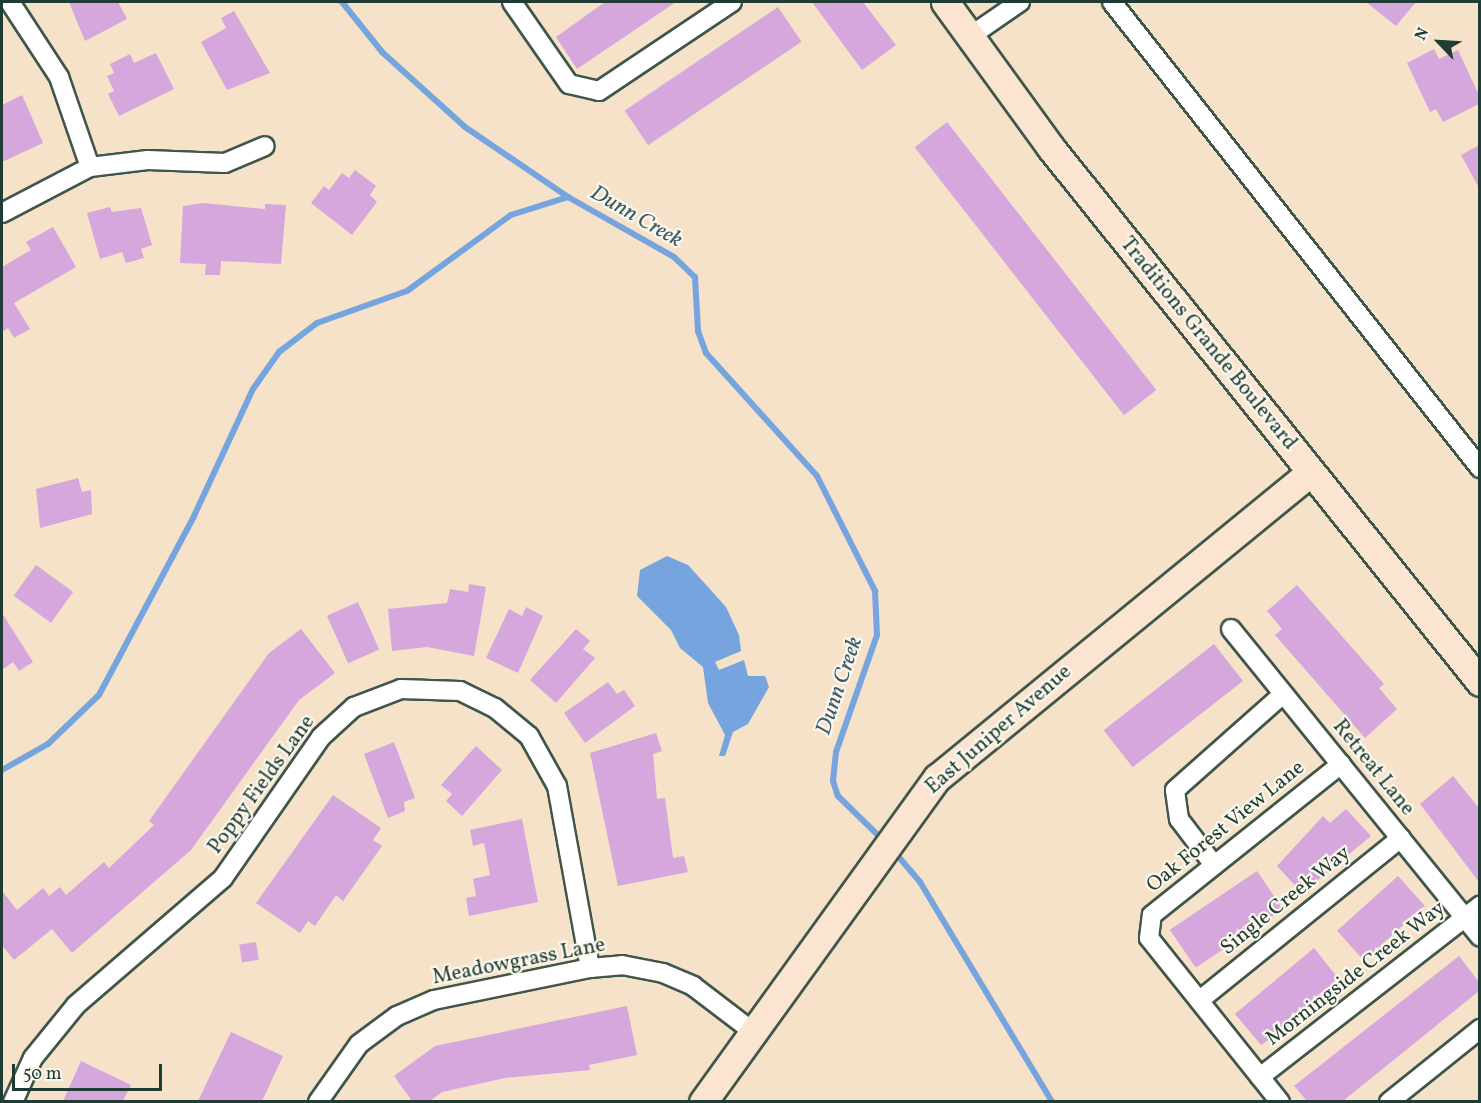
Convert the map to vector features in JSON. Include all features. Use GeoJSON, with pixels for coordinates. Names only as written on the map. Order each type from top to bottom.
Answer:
{"type":"FeatureCollection","features":[{"type":"Feature","properties":{"kind":"street"},"geometry":{"type":"LineString","coordinates":[[10,2],[59,77],[90,166]]}},
{"type":"Feature","properties":{"kind":"street"},"geometry":{"type":"LineString","coordinates":[[512,2],[569,84],[599,91],[732,2]]}},
{"type":"Feature","properties":{"kind":"street","name":"Traditions Grande Boulevard"},"geometry":{"type":"LineString","coordinates":[[945,2],[1051,148],[1479,682]]}},
{"type":"Feature","properties":{"kind":"street"},"geometry":{"type":"LineString","coordinates":[[969,37],[1020,2]]}},
{"type":"Feature","properties":{"kind":"street"},"geometry":{"type":"LineString","coordinates":[[1112,2],[1479,468]]}},
{"type":"Feature","properties":{"kind":"street"},"geometry":{"type":"LineString","coordinates":[[2,213],[90,166],[148,160],[225,163],[265,146]]}},
{"type":"Feature","properties":{"kind":"street","name":"East Juniper Avenue"},"geometry":{"type":"LineString","coordinates":[[703,1101],[916,803],[994,728],[1311,472]]}},
{"type":"Feature","properties":{"kind":"street","name":"Retreat Lane"},"geometry":{"type":"LineString","coordinates":[[1232,629],[1479,937]]}},
{"type":"Feature","properties":{"kind":"street","name":"Poppy Fields Lane"},"geometry":{"type":"LineString","coordinates":[[13,1101],[33,1058],[76,1005],[223,878],[321,737],[354,707],[401,689],[460,691],[495,708],[529,736],[557,786],[590,968]]}},
{"type":"Feature","properties":{"kind":"street"},"geometry":{"type":"LineString","coordinates":[[1214,865],[1179,819],[1175,790],[1282,694]]}},
{"type":"Feature","properties":{"kind":"street","name":"Oak Forest View Lane"},"geometry":{"type":"LineString","coordinates":[[1280,1101],[1149,938],[1152,915],[1341,764]]}},
{"type":"Feature","properties":{"kind":"street","name":"Single Creek Way"},"geometry":{"type":"LineString","coordinates":[[1200,1000],[1401,838]]}},
{"type":"Feature","properties":{"kind":"street","name":"Morningside Creek Way"},"geometry":{"type":"LineString","coordinates":[[1260,1077],[1479,906]]}},
{"type":"Feature","properties":{"kind":"street","name":"Meadowgrass Lane"},"geometry":{"type":"LineString","coordinates":[[318,1101],[359,1044],[397,1016],[434,1000],[590,968],[622,965],[663,973],[693,986],[752,1031]]}},
{"type":"Feature","properties":{"kind":"street"},"geometry":{"type":"LineString","coordinates":[[1389,1101],[1479,1029]]}},
{"type":"Feature","properties":{"kind":"water"},"geometry":{"type":"Polygon","coordinates":[[[667,556],[688,565],[726,607],[739,635],[741,651],[715,662],[719,670],[744,660],[748,676],[765,676],[769,687],[748,724],[733,732],[725,756],[719,756],[725,735],[708,703],[703,667],[680,648],[671,630],[637,596],[640,570],[667,556]]]}},
{"type":"Feature","properties":{"kind":"building"},"geometry":{"type":"Polygon","coordinates":[[[69,2],[118,2],[127,19],[85,41],[69,2]]]}},
{"type":"Feature","properties":{"kind":"building"},"geometry":{"type":"Polygon","coordinates":[[[605,2],[676,2],[577,69],[556,37],[605,2]]]}},
{"type":"Feature","properties":{"kind":"building"},"geometry":{"type":"Polygon","coordinates":[[[812,2],[863,2],[896,45],[862,70],[812,2]]]}},
{"type":"Feature","properties":{"kind":"building"},"geometry":{"type":"Polygon","coordinates":[[[1366,2],[1416,2],[1396,26],[1366,2]]]}},
{"type":"Feature","properties":{"kind":"building"},"geometry":{"type":"Polygon","coordinates":[[[778,7],[801,42],[648,145],[625,110],[778,7]]]}},
{"type":"Feature","properties":{"kind":"building"},"geometry":{"type":"Polygon","coordinates":[[[234,11],[270,73],[227,90],[201,42],[226,28],[221,18],[234,11]]]}},
{"type":"Feature","properties":{"kind":"building"},"geometry":{"type":"Polygon","coordinates":[[[1434,49],[1439,59],[1458,50],[1479,95],[1479,104],[1443,122],[1436,109],[1430,112],[1407,63],[1434,49]]]}},
{"type":"Feature","properties":{"kind":"building"},"geometry":{"type":"Polygon","coordinates":[[[156,53],[174,89],[119,116],[108,94],[114,91],[107,76],[114,73],[110,64],[130,54],[134,63],[156,53]]]}},
{"type":"Feature","properties":{"kind":"building"},"geometry":{"type":"Polygon","coordinates":[[[22,95],[43,143],[2,162],[2,105],[22,95]]]}},
{"type":"Feature","properties":{"kind":"building"},"geometry":{"type":"Polygon","coordinates":[[[947,122],[1156,390],[1124,415],[915,147],[947,122]]]}},
{"type":"Feature","properties":{"kind":"building"},"geometry":{"type":"Polygon","coordinates":[[[1479,145],[1479,188],[1461,155],[1479,145]]]}},
{"type":"Feature","properties":{"kind":"building"},"geometry":{"type":"Polygon","coordinates":[[[355,170],[376,186],[370,195],[377,202],[352,235],[311,203],[324,186],[329,190],[342,173],[349,178],[355,170]]]}},
{"type":"Feature","properties":{"kind":"building"},"geometry":{"type":"Polygon","coordinates":[[[203,203],[265,209],[265,204],[286,205],[281,264],[221,261],[220,275],[205,275],[206,264],[180,263],[183,206],[203,203]]]}},
{"type":"Feature","properties":{"kind":"building"},"geometry":{"type":"Polygon","coordinates":[[[110,207],[112,212],[141,208],[152,245],[141,249],[144,258],[126,263],[122,252],[100,259],[87,213],[110,207]]]}},
{"type":"Feature","properties":{"kind":"building"},"geometry":{"type":"Polygon","coordinates":[[[53,227],[76,267],[14,303],[30,329],[14,338],[8,328],[2,332],[2,267],[31,250],[26,242],[53,227]]]}},
{"type":"Feature","properties":{"kind":"building"},"geometry":{"type":"Polygon","coordinates":[[[78,478],[82,492],[91,490],[92,514],[40,528],[36,489],[78,478]]]}},
{"type":"Feature","properties":{"kind":"building"},"geometry":{"type":"Polygon","coordinates":[[[36,565],[73,592],[51,623],[14,596],[36,565]]]}},
{"type":"Feature","properties":{"kind":"building"},"geometry":{"type":"Polygon","coordinates":[[[469,584],[486,587],[474,656],[427,647],[392,651],[388,609],[447,603],[450,589],[468,592],[469,584]]]}},
{"type":"Feature","properties":{"kind":"building"},"geometry":{"type":"Polygon","coordinates":[[[1297,585],[1384,684],[1379,688],[1397,709],[1365,738],[1275,635],[1282,629],[1267,611],[1297,585]]]}},
{"type":"Feature","properties":{"kind":"building"},"geometry":{"type":"Polygon","coordinates":[[[358,602],[379,650],[348,663],[327,616],[358,602]]]}},
{"type":"Feature","properties":{"kind":"building"},"geometry":{"type":"Polygon","coordinates":[[[526,607],[543,616],[518,673],[486,658],[509,609],[522,616],[526,607]]]}},
{"type":"Feature","properties":{"kind":"building"},"geometry":{"type":"Polygon","coordinates":[[[2,613],[33,662],[19,671],[13,662],[2,670],[2,613]]]}},
{"type":"Feature","properties":{"kind":"building"},"geometry":{"type":"Polygon","coordinates":[[[301,629],[335,673],[299,700],[191,850],[72,953],[52,929],[14,960],[2,945],[2,891],[17,910],[43,888],[49,896],[60,887],[66,895],[104,862],[109,868],[154,825],[149,821],[269,653],[301,629]]]}},
{"type":"Feature","properties":{"kind":"building"},"geometry":{"type":"Polygon","coordinates":[[[576,629],[590,641],[583,649],[595,658],[556,703],[530,680],[576,629]]]}},
{"type":"Feature","properties":{"kind":"building"},"geometry":{"type":"Polygon","coordinates":[[[1214,644],[1243,681],[1133,767],[1104,730],[1214,644]]]}},
{"type":"Feature","properties":{"kind":"building"},"geometry":{"type":"Polygon","coordinates":[[[608,682],[617,694],[624,690],[635,706],[585,743],[564,713],[608,682]]]}},
{"type":"Feature","properties":{"kind":"building"},"geometry":{"type":"Polygon","coordinates":[[[656,733],[662,751],[653,754],[657,799],[665,798],[673,858],[684,856],[688,872],[618,886],[590,753],[656,733]]]}},
{"type":"Feature","properties":{"kind":"building"},"geometry":{"type":"Polygon","coordinates":[[[394,742],[415,798],[404,802],[405,811],[388,818],[364,754],[394,742]]]}},
{"type":"Feature","properties":{"kind":"building"},"geometry":{"type":"Polygon","coordinates":[[[476,746],[502,770],[462,816],[446,801],[452,794],[441,785],[476,746]]]}},
{"type":"Feature","properties":{"kind":"building"},"geometry":{"type":"Polygon","coordinates":[[[1453,776],[1479,808],[1479,882],[1420,804],[1453,776]]]}},
{"type":"Feature","properties":{"kind":"building"},"geometry":{"type":"Polygon","coordinates":[[[333,795],[381,828],[373,840],[382,846],[343,901],[336,895],[315,926],[308,921],[300,933],[256,903],[333,795]]]}},
{"type":"Feature","properties":{"kind":"building"},"geometry":{"type":"Polygon","coordinates":[[[1346,809],[1371,836],[1302,893],[1277,866],[1323,816],[1330,823],[1346,809]]]}},
{"type":"Feature","properties":{"kind":"building"},"geometry":{"type":"Polygon","coordinates":[[[522,819],[538,902],[469,916],[466,898],[476,896],[473,879],[490,875],[484,843],[473,846],[470,830],[522,819]]]}},
{"type":"Feature","properties":{"kind":"building"},"geometry":{"type":"Polygon","coordinates":[[[1257,871],[1283,909],[1196,968],[1170,930],[1257,871]]]}},
{"type":"Feature","properties":{"kind":"building"},"geometry":{"type":"Polygon","coordinates":[[[1398,876],[1425,906],[1364,961],[1337,931],[1398,876]]]}},
{"type":"Feature","properties":{"kind":"building"},"geometry":{"type":"Polygon","coordinates":[[[256,942],[259,960],[242,962],[239,945],[256,942]]]}},
{"type":"Feature","properties":{"kind":"building"},"geometry":{"type":"Polygon","coordinates":[[[1314,948],[1338,978],[1297,1020],[1261,1045],[1235,1014],[1314,948]]]}},
{"type":"Feature","properties":{"kind":"building"},"geometry":{"type":"Polygon","coordinates":[[[1459,956],[1479,982],[1479,991],[1343,1101],[1307,1101],[1294,1086],[1459,956]]]}},
{"type":"Feature","properties":{"kind":"building"},"geometry":{"type":"Polygon","coordinates":[[[627,1006],[637,1055],[589,1065],[590,1070],[505,1078],[442,1092],[430,1101],[412,1101],[394,1076],[435,1046],[627,1006]]]}},
{"type":"Feature","properties":{"kind":"building"},"geometry":{"type":"Polygon","coordinates":[[[231,1032],[283,1056],[262,1101],[198,1101],[231,1032]]]}},
{"type":"Feature","properties":{"kind":"building"},"geometry":{"type":"Polygon","coordinates":[[[81,1061],[131,1085],[123,1101],[63,1101],[81,1061]]]}},
{"type":"Feature","properties":{"kind":"waterway","name":"Dunn Creek"},"geometry":{"type":"LineString","coordinates":[[342,2],[382,52],[465,127],[568,197],[674,257],[695,277],[698,331],[706,353],[817,476],[875,591],[877,635],[836,752],[833,781],[838,796],[883,840]]}},
{"type":"Feature","properties":{"kind":"waterway"},"geometry":{"type":"LineString","coordinates":[[2,770],[48,744],[99,695],[194,516],[253,389],[279,352],[317,323],[407,291],[511,215],[568,197]]}},
{"type":"Feature","properties":{"kind":"waterway","name":"Dunn Creek"},"geometry":{"type":"LineString","coordinates":[[892,849],[920,882],[1052,1102]]}}]}
